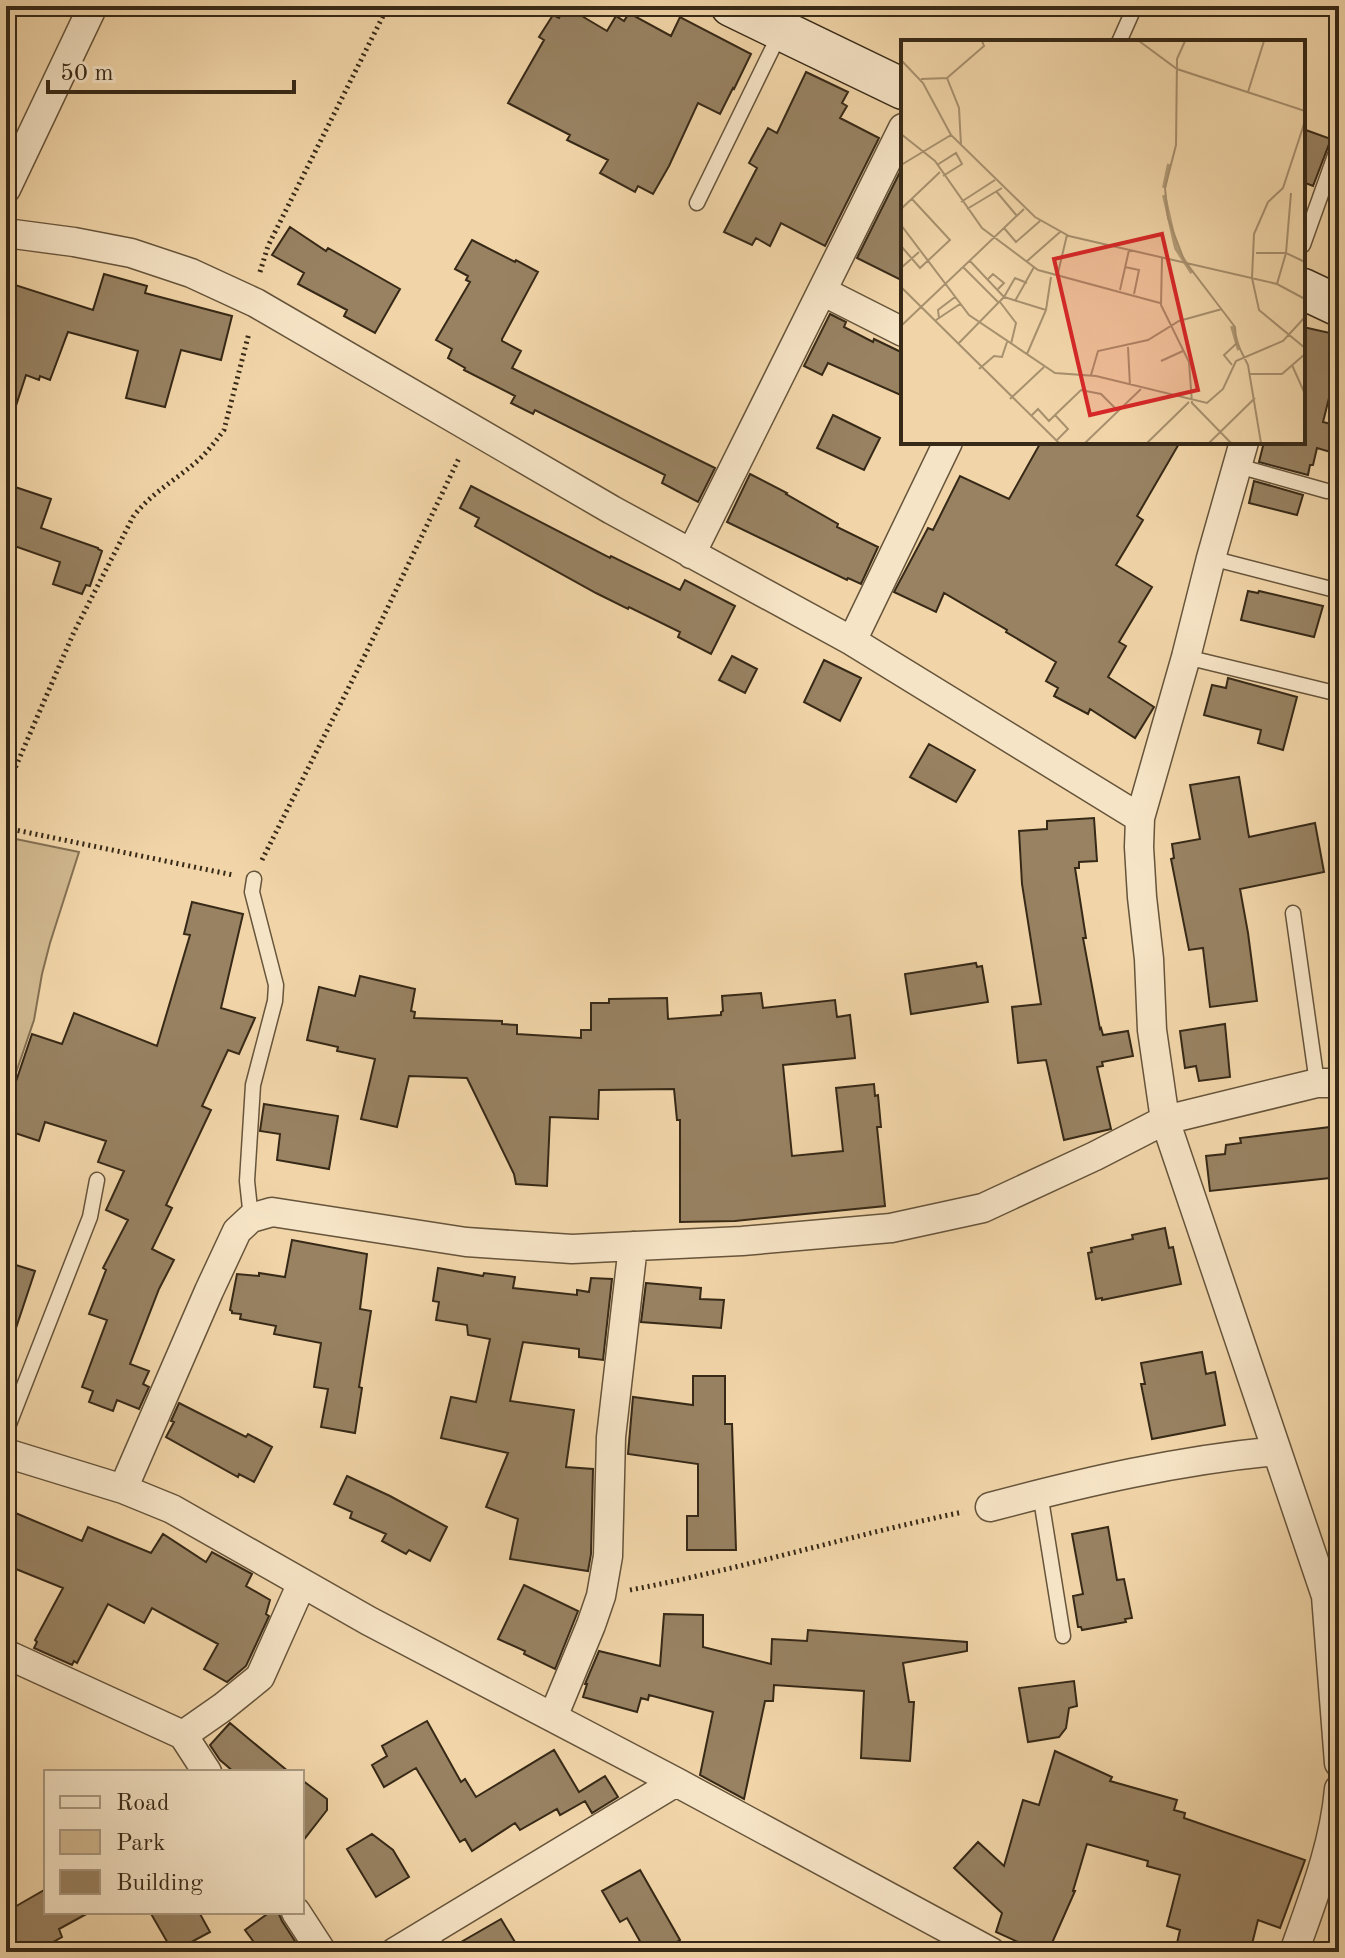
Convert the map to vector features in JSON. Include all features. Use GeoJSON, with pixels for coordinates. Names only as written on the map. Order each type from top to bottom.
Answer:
{"type":"FeatureCollection","features":[{"type":"Feature","properties":{"kind":"street"},"geometry":{"type":"LineString","coordinates":[[6,189],[93,6]]}},
{"type":"Feature","properties":{"kind":"street"},"geometry":{"type":"LineString","coordinates":[[731,6],[901,88]]}},
{"type":"Feature","properties":{"kind":"street"},"geometry":{"type":"LineString","coordinates":[[691,554],[901,132]]}},
{"type":"Feature","properties":{"kind":"street"},"geometry":{"type":"LineString","coordinates":[[6,233],[131,253],[191,273],[256,303],[691,554],[852,641],[1140,818]]}},
{"type":"Feature","properties":{"kind":"street"},"geometry":{"type":"LineString","coordinates":[[1305,290],[1339,306]]}},
{"type":"Feature","properties":{"kind":"street"},"geometry":{"type":"LineString","coordinates":[[822,291],[901,331]]}},
{"type":"Feature","properties":{"kind":"street"},"geometry":{"type":"LineString","coordinates":[[852,641],[947,444]]}},
{"type":"Feature","properties":{"kind":"street"},"geometry":{"type":"LineString","coordinates":[[1241,454],[1140,818],[1142,897],[1152,1030],[1165,1120],[1326,1596],[1339,1763]]}},
{"type":"Feature","properties":{"kind":"street"},"geometry":{"type":"LineString","coordinates":[[123,1489],[237,1231],[251,1218],[272,1212],[481,1243],[572,1249],[742,1241],[891,1228],[983,1208],[1165,1120],[1328,1083]]}},
{"type":"Feature","properties":{"kind":"street"},"geometry":{"type":"LineString","coordinates":[[553,1717],[601,1596],[608,1556],[611,1437],[633,1246]]}},
{"type":"Feature","properties":{"kind":"street"},"geometry":{"type":"LineString","coordinates":[[990,1507],[1157,1468],[1277,1451]]}},
{"type":"Feature","properties":{"kind":"street"},"geometry":{"type":"LineString","coordinates":[[6,1453],[123,1489],[172,1509],[302,1583],[991,1952]]}},
{"type":"Feature","properties":{"kind":"street"},"geometry":{"type":"LineString","coordinates":[[183,1735],[260,1677],[302,1583]]}},
{"type":"Feature","properties":{"kind":"street"},"geometry":{"type":"LineString","coordinates":[[6,1654],[183,1735],[206,1770]]}},
{"type":"Feature","properties":{"kind":"street"},"geometry":{"type":"LineString","coordinates":[[395,1952],[434,1942],[676,1782]]}},
{"type":"Feature","properties":{"kind":"street"},"geometry":{"type":"LineString","coordinates":[[1294,1952],[1326,1861],[1339,1789]]}},
{"type":"Feature","properties":{"kind":"street"},"geometry":{"type":"LineString","coordinates":[[297,1914],[322,1952]]}},
{"type":"Feature","properties":{"kind":"lane"},"geometry":{"type":"LineString","coordinates":[[1120,40],[1135,6]]}},
{"type":"Feature","properties":{"kind":"lane"},"geometry":{"type":"LineString","coordinates":[[697,203],[782,31]]}},
{"type":"Feature","properties":{"kind":"lane"},"geometry":{"type":"LineString","coordinates":[[1305,239],[1339,144]]}},
{"type":"Feature","properties":{"kind":"lane"},"geometry":{"type":"LineString","coordinates":[[1241,454],[1327,491]]}},
{"type":"Feature","properties":{"kind":"lane"},"geometry":{"type":"LineString","coordinates":[[1211,558],[1339,591]]}},
{"type":"Feature","properties":{"kind":"lane"},"geometry":{"type":"LineString","coordinates":[[1186,657],[1339,694]]}},
{"type":"Feature","properties":{"kind":"lane"},"geometry":{"type":"LineString","coordinates":[[251,1218],[247,1181],[253,1085],[275,1001],[276,985],[252,892],[254,879]]}},
{"type":"Feature","properties":{"kind":"lane"},"geometry":{"type":"LineString","coordinates":[[1293,913],[1328,1083]]}},
{"type":"Feature","properties":{"kind":"lane"},"geometry":{"type":"LineString","coordinates":[[6,1432],[90,1217],[97,1180]]}},
{"type":"Feature","properties":{"kind":"lane"},"geometry":{"type":"LineString","coordinates":[[1040,1493],[1063,1636]]}},
{"type":"Feature","properties":{"kind":"path"},"geometry":{"type":"LineString","coordinates":[[6,789],[74,632],[133,517],[142,505],[196,462],[224,430],[268,246],[388,6]]}},
{"type":"Feature","properties":{"kind":"path"},"geometry":{"type":"LineString","coordinates":[[6,828],[254,879],[473,430]]}},
{"type":"Feature","properties":{"kind":"path"},"geometry":{"type":"LineString","coordinates":[[601,1596],[687,1579],[903,1524],[990,1507]]}},
{"type":"Feature","properties":{"kind":"green space"},"geometry":{"type":"Polygon","coordinates":[[[6,837],[79,852],[50,943],[34,1020],[6,1102],[6,837]]]}},
{"type":"Feature","properties":{"kind":"building"},"geometry":{"type":"Polygon","coordinates":[[[565,6],[607,31],[616,16],[624,21],[629,13],[671,36],[680,17],[751,54],[720,114],[698,103],[653,194],[638,186],[635,192],[600,173],[608,160],[567,140],[570,135],[508,103],[544,40],[539,37],[553,15],[559,18],[565,6]]]}},
{"type":"Feature","properties":{"kind":"building"},"geometry":{"type":"Polygon","coordinates":[[[806,72],[848,92],[842,103],[847,106],[840,118],[879,138],[825,246],[781,223],[770,246],[756,238],[752,245],[724,232],[757,168],[749,163],[768,128],[777,133],[806,72]]]}},
{"type":"Feature","properties":{"kind":"building"},"geometry":{"type":"Polygon","coordinates":[[[1305,130],[1331,139],[1313,186],[1305,183],[1305,130]]]}},
{"type":"Feature","properties":{"kind":"building"},"geometry":{"type":"Polygon","coordinates":[[[901,170],[901,280],[857,258],[901,170]]]}},
{"type":"Feature","properties":{"kind":"building"},"geometry":{"type":"Polygon","coordinates":[[[290,227],[326,251],[328,248],[400,289],[375,333],[344,316],[347,310],[298,284],[304,273],[272,255],[290,227]]]}},
{"type":"Feature","properties":{"kind":"building"},"geometry":{"type":"Polygon","coordinates":[[[472,240],[538,272],[502,339],[521,351],[512,368],[715,468],[698,502],[662,483],[665,475],[535,410],[533,414],[511,403],[515,396],[464,370],[448,358],[452,349],[436,340],[470,282],[466,280],[468,276],[455,269],[472,240]]]}},
{"type":"Feature","properties":{"kind":"building"},"geometry":{"type":"Polygon","coordinates":[[[104,274],[147,286],[145,293],[232,316],[221,360],[181,350],[165,407],[126,398],[138,351],[68,332],[50,380],[26,375],[11,421],[6,421],[6,282],[93,310],[104,274]]]}},
{"type":"Feature","properties":{"kind":"building"},"geometry":{"type":"Polygon","coordinates":[[[830,314],[846,322],[844,327],[901,352],[901,395],[828,363],[822,375],[804,366],[830,314]]]}},
{"type":"Feature","properties":{"kind":"building"},"geometry":{"type":"Polygon","coordinates":[[[1305,327],[1339,335],[1339,358],[1323,422],[1339,426],[1334,453],[1317,448],[1308,475],[1259,462],[1264,444],[1305,444],[1305,327]]]}},
{"type":"Feature","properties":{"kind":"building"},"geometry":{"type":"Polygon","coordinates":[[[833,415],[880,438],[864,470],[817,448],[833,415]]]}},
{"type":"Feature","properties":{"kind":"building"},"geometry":{"type":"Polygon","coordinates":[[[1040,444],[1179,444],[1137,516],[1143,520],[1116,565],[1152,587],[1119,642],[1126,646],[1108,677],[1154,707],[1135,738],[1090,709],[1088,714],[1054,696],[1058,688],[1046,681],[1056,662],[1007,630],[944,593],[936,612],[894,592],[928,528],[933,530],[960,476],[1009,499],[1040,444]]]}},
{"type":"Feature","properties":{"kind":"building"},"geometry":{"type":"Polygon","coordinates":[[[750,474],[838,524],[837,527],[878,547],[861,584],[727,522],[750,474]]]}},
{"type":"Feature","properties":{"kind":"building"},"geometry":{"type":"Polygon","coordinates":[[[1254,481],[1303,495],[1297,515],[1249,503],[1254,481]]]}},
{"type":"Feature","properties":{"kind":"building"},"geometry":{"type":"Polygon","coordinates":[[[6,484],[51,499],[41,528],[102,551],[90,586],[86,585],[82,594],[53,584],[60,562],[6,543],[6,484]]]}},
{"type":"Feature","properties":{"kind":"building"},"geometry":{"type":"Polygon","coordinates":[[[471,486],[610,558],[680,590],[685,580],[735,606],[711,654],[678,637],[680,632],[596,593],[475,526],[479,518],[460,508],[471,486]]]}},
{"type":"Feature","properties":{"kind":"building"},"geometry":{"type":"Polygon","coordinates":[[[1248,591],[1323,606],[1314,637],[1241,620],[1248,591]]]}},
{"type":"Feature","properties":{"kind":"building"},"geometry":{"type":"Polygon","coordinates":[[[732,656],[757,669],[745,693],[719,680],[732,656]]]}},
{"type":"Feature","properties":{"kind":"building"},"geometry":{"type":"Polygon","coordinates":[[[824,660],[861,678],[840,721],[804,702],[824,660]]]}},
{"type":"Feature","properties":{"kind":"building"},"geometry":{"type":"Polygon","coordinates":[[[1228,678],[1297,697],[1283,750],[1258,743],[1261,730],[1204,715],[1212,685],[1226,688],[1228,678]]]}},
{"type":"Feature","properties":{"kind":"building"},"geometry":{"type":"Polygon","coordinates":[[[929,744],[975,770],[956,802],[910,777],[929,744]]]}},
{"type":"Feature","properties":{"kind":"building"},"geometry":{"type":"Polygon","coordinates":[[[1239,777],[1249,837],[1315,823],[1324,872],[1240,889],[1257,1001],[1210,1007],[1203,948],[1189,950],[1171,859],[1174,858],[1172,844],[1200,839],[1190,785],[1239,777]]]}},
{"type":"Feature","properties":{"kind":"building"},"geometry":{"type":"Polygon","coordinates":[[[1094,818],[1097,861],[1079,862],[1079,868],[1075,868],[1086,938],[1083,938],[1100,1029],[1103,1035],[1128,1031],[1133,1056],[1102,1062],[1103,1066],[1097,1067],[1111,1129],[1064,1140],[1046,1060],[1018,1063],[1012,1007],[1041,1004],[1022,884],[1019,831],[1047,829],[1047,821],[1094,818]]]}},
{"type":"Feature","properties":{"kind":"building"},"geometry":{"type":"Polygon","coordinates":[[[192,902],[243,914],[221,1008],[255,1018],[239,1054],[228,1050],[202,1106],[211,1110],[166,1205],[172,1208],[152,1249],[174,1260],[159,1289],[130,1364],[149,1371],[143,1384],[149,1387],[139,1409],[117,1400],[113,1411],[89,1402],[93,1391],[82,1387],[107,1320],[89,1314],[106,1270],[103,1268],[128,1220],[106,1210],[124,1171],[98,1162],[106,1141],[45,1122],[39,1141],[6,1130],[6,1111],[32,1034],[62,1044],[74,1013],[157,1046],[190,935],[184,934],[192,902]]]}},
{"type":"Feature","properties":{"kind":"building"},"geometry":{"type":"Polygon","coordinates":[[[976,963],[977,967],[982,966],[988,1002],[911,1014],[905,974],[976,963]]]}},
{"type":"Feature","properties":{"kind":"building"},"geometry":{"type":"Polygon","coordinates":[[[360,976],[415,989],[411,1011],[415,1012],[414,1018],[502,1021],[502,1024],[517,1025],[517,1034],[581,1038],[581,1030],[591,1030],[591,1003],[609,1003],[609,999],[667,998],[668,1019],[721,1015],[722,996],[761,993],[763,1008],[835,1000],[837,1017],[850,1015],[855,1058],[783,1065],[792,1156],[843,1151],[836,1088],[874,1084],[881,1127],[877,1127],[885,1206],[735,1221],[680,1222],[680,1120],[677,1120],[674,1089],[599,1090],[598,1119],[550,1117],[547,1186],[516,1184],[467,1078],[409,1076],[397,1127],[361,1119],[375,1059],[337,1051],[338,1047],[307,1040],[319,987],[355,996],[360,976]]]}},
{"type":"Feature","properties":{"kind":"building"},"geometry":{"type":"Polygon","coordinates":[[[1225,1024],[1230,1077],[1199,1081],[1196,1066],[1185,1068],[1180,1031],[1225,1024]]]}},
{"type":"Feature","properties":{"kind":"building"},"geometry":{"type":"Polygon","coordinates":[[[264,1104],[338,1116],[329,1169],[277,1160],[280,1134],[260,1131],[264,1104]]]}},
{"type":"Feature","properties":{"kind":"building"},"geometry":{"type":"Polygon","coordinates":[[[1339,1126],[1339,1177],[1210,1191],[1206,1156],[1225,1154],[1226,1145],[1241,1143],[1240,1138],[1339,1126]]]}},
{"type":"Feature","properties":{"kind":"building"},"geometry":{"type":"Polygon","coordinates":[[[1165,1228],[1169,1248],[1173,1247],[1181,1284],[1096,1299],[1088,1253],[1092,1252],[1091,1248],[1165,1228]]]}},
{"type":"Feature","properties":{"kind":"building"},"geometry":{"type":"Polygon","coordinates":[[[292,1240],[367,1254],[360,1309],[371,1311],[355,1433],[321,1427],[328,1389],[314,1387],[321,1343],[274,1334],[276,1326],[240,1319],[241,1314],[230,1310],[237,1274],[285,1277],[292,1240]]]}},
{"type":"Feature","properties":{"kind":"building"},"geometry":{"type":"Polygon","coordinates":[[[6,1262],[35,1271],[11,1343],[6,1342],[6,1262]]]}},
{"type":"Feature","properties":{"kind":"building"},"geometry":{"type":"Polygon","coordinates":[[[438,1268],[483,1276],[484,1273],[515,1277],[513,1288],[577,1295],[577,1290],[589,1292],[591,1278],[612,1279],[603,1360],[579,1357],[579,1349],[523,1342],[510,1401],[574,1410],[566,1467],[593,1469],[588,1571],[510,1559],[518,1519],[486,1507],[508,1453],[441,1438],[451,1397],[476,1402],[490,1339],[468,1335],[467,1325],[436,1320],[439,1302],[433,1301],[438,1268]]]}},
{"type":"Feature","properties":{"kind":"building"},"geometry":{"type":"Polygon","coordinates":[[[646,1283],[701,1288],[700,1299],[724,1300],[721,1328],[641,1322],[646,1283]]]}},
{"type":"Feature","properties":{"kind":"building"},"geometry":{"type":"Polygon","coordinates":[[[1202,1352],[1206,1374],[1215,1372],[1225,1425],[1152,1439],[1141,1384],[1145,1384],[1141,1363],[1202,1352]]]}},
{"type":"Feature","properties":{"kind":"building"},"geometry":{"type":"Polygon","coordinates":[[[693,1376],[725,1376],[725,1424],[732,1424],[736,1550],[687,1550],[687,1516],[698,1516],[698,1464],[628,1454],[633,1397],[693,1405],[693,1376]]]}},
{"type":"Feature","properties":{"kind":"building"},"geometry":{"type":"Polygon","coordinates":[[[179,1403],[272,1447],[254,1482],[239,1474],[238,1477],[166,1437],[179,1403]]]}},
{"type":"Feature","properties":{"kind":"building"},"geometry":{"type":"Polygon","coordinates":[[[347,1476],[447,1527],[430,1561],[409,1550],[406,1554],[382,1541],[386,1534],[350,1518],[352,1512],[334,1504],[347,1476]]]}},
{"type":"Feature","properties":{"kind":"building"},"geometry":{"type":"Polygon","coordinates":[[[6,1509],[82,1541],[88,1527],[151,1553],[163,1534],[206,1562],[212,1552],[252,1574],[246,1586],[270,1600],[266,1614],[269,1616],[246,1666],[227,1682],[204,1669],[218,1644],[152,1608],[144,1623],[108,1604],[77,1663],[74,1661],[72,1665],[34,1648],[35,1640],[63,1588],[6,1565],[6,1509]]]}},
{"type":"Feature","properties":{"kind":"building"},"geometry":{"type":"Polygon","coordinates":[[[1108,1527],[1117,1580],[1124,1579],[1132,1618],[1125,1619],[1126,1622],[1082,1630],[1078,1627],[1073,1596],[1083,1594],[1072,1534],[1108,1527]]]}},
{"type":"Feature","properties":{"kind":"building"},"geometry":{"type":"Polygon","coordinates":[[[524,1585],[578,1611],[555,1669],[498,1639],[524,1585]]]}},
{"type":"Feature","properties":{"kind":"building"},"geometry":{"type":"Polygon","coordinates":[[[664,1614],[703,1615],[703,1647],[771,1664],[772,1639],[807,1641],[808,1630],[967,1642],[967,1651],[903,1663],[909,1702],[914,1702],[910,1761],[861,1758],[864,1691],[774,1685],[773,1701],[765,1701],[744,1799],[700,1775],[713,1712],[649,1695],[648,1700],[641,1698],[637,1712],[583,1697],[599,1651],[660,1666],[664,1614]]]}},
{"type":"Feature","properties":{"kind":"building"},"geometry":{"type":"Polygon","coordinates":[[[1074,1681],[1077,1706],[1069,1708],[1066,1728],[1059,1737],[1028,1742],[1019,1688],[1074,1681]]]}},
{"type":"Feature","properties":{"kind":"building"},"geometry":{"type":"Polygon","coordinates":[[[427,1721],[461,1782],[465,1779],[476,1797],[554,1750],[579,1792],[605,1776],[618,1797],[592,1813],[585,1801],[560,1815],[557,1809],[520,1830],[515,1823],[472,1851],[465,1839],[460,1842],[416,1768],[384,1787],[372,1765],[387,1756],[382,1746],[427,1721]]]}},
{"type":"Feature","properties":{"kind":"building"},"geometry":{"type":"Polygon","coordinates":[[[230,1723],[287,1770],[232,1770],[210,1745],[230,1723]]]}},
{"type":"Feature","properties":{"kind":"building"},"geometry":{"type":"Polygon","coordinates":[[[1055,1751],[1112,1777],[1110,1781],[1177,1800],[1174,1810],[1185,1813],[1184,1818],[1305,1860],[1280,1928],[1258,1920],[1250,1952],[1175,1952],[1180,1930],[1167,1926],[1180,1875],[1147,1866],[1148,1861],[1087,1844],[1075,1891],[1048,1952],[1040,1952],[996,1932],[1002,1913],[954,1868],[978,1842],[1004,1866],[1023,1800],[1039,1805],[1055,1751]]]}},
{"type":"Feature","properties":{"kind":"building"},"geometry":{"type":"Polygon","coordinates":[[[304,1782],[327,1799],[327,1810],[304,1839],[304,1782]]]}},
{"type":"Feature","properties":{"kind":"building"},"geometry":{"type":"Polygon","coordinates":[[[372,1834],[393,1850],[409,1877],[376,1897],[347,1849],[372,1834]]]}},
{"type":"Feature","properties":{"kind":"building"},"geometry":{"type":"Polygon","coordinates":[[[640,1870],[680,1940],[659,1952],[646,1952],[627,1918],[620,1922],[602,1891],[640,1870]]]}},
{"type":"Feature","properties":{"kind":"building"},"geometry":{"type":"Polygon","coordinates":[[[44,1890],[44,1914],[86,1914],[59,1929],[62,1937],[35,1952],[6,1952],[6,1912],[44,1890]]]}},
{"type":"Feature","properties":{"kind":"building"},"geometry":{"type":"Polygon","coordinates":[[[151,1914],[200,1914],[210,1932],[173,1952],[151,1914]]]}},
{"type":"Feature","properties":{"kind":"building"},"geometry":{"type":"Polygon","coordinates":[[[267,1914],[279,1914],[302,1952],[261,1952],[245,1930],[267,1914]]]}},
{"type":"Feature","properties":{"kind":"building"},"geometry":{"type":"Polygon","coordinates":[[[501,1919],[521,1952],[450,1952],[449,1949],[501,1919]]]}}]}
